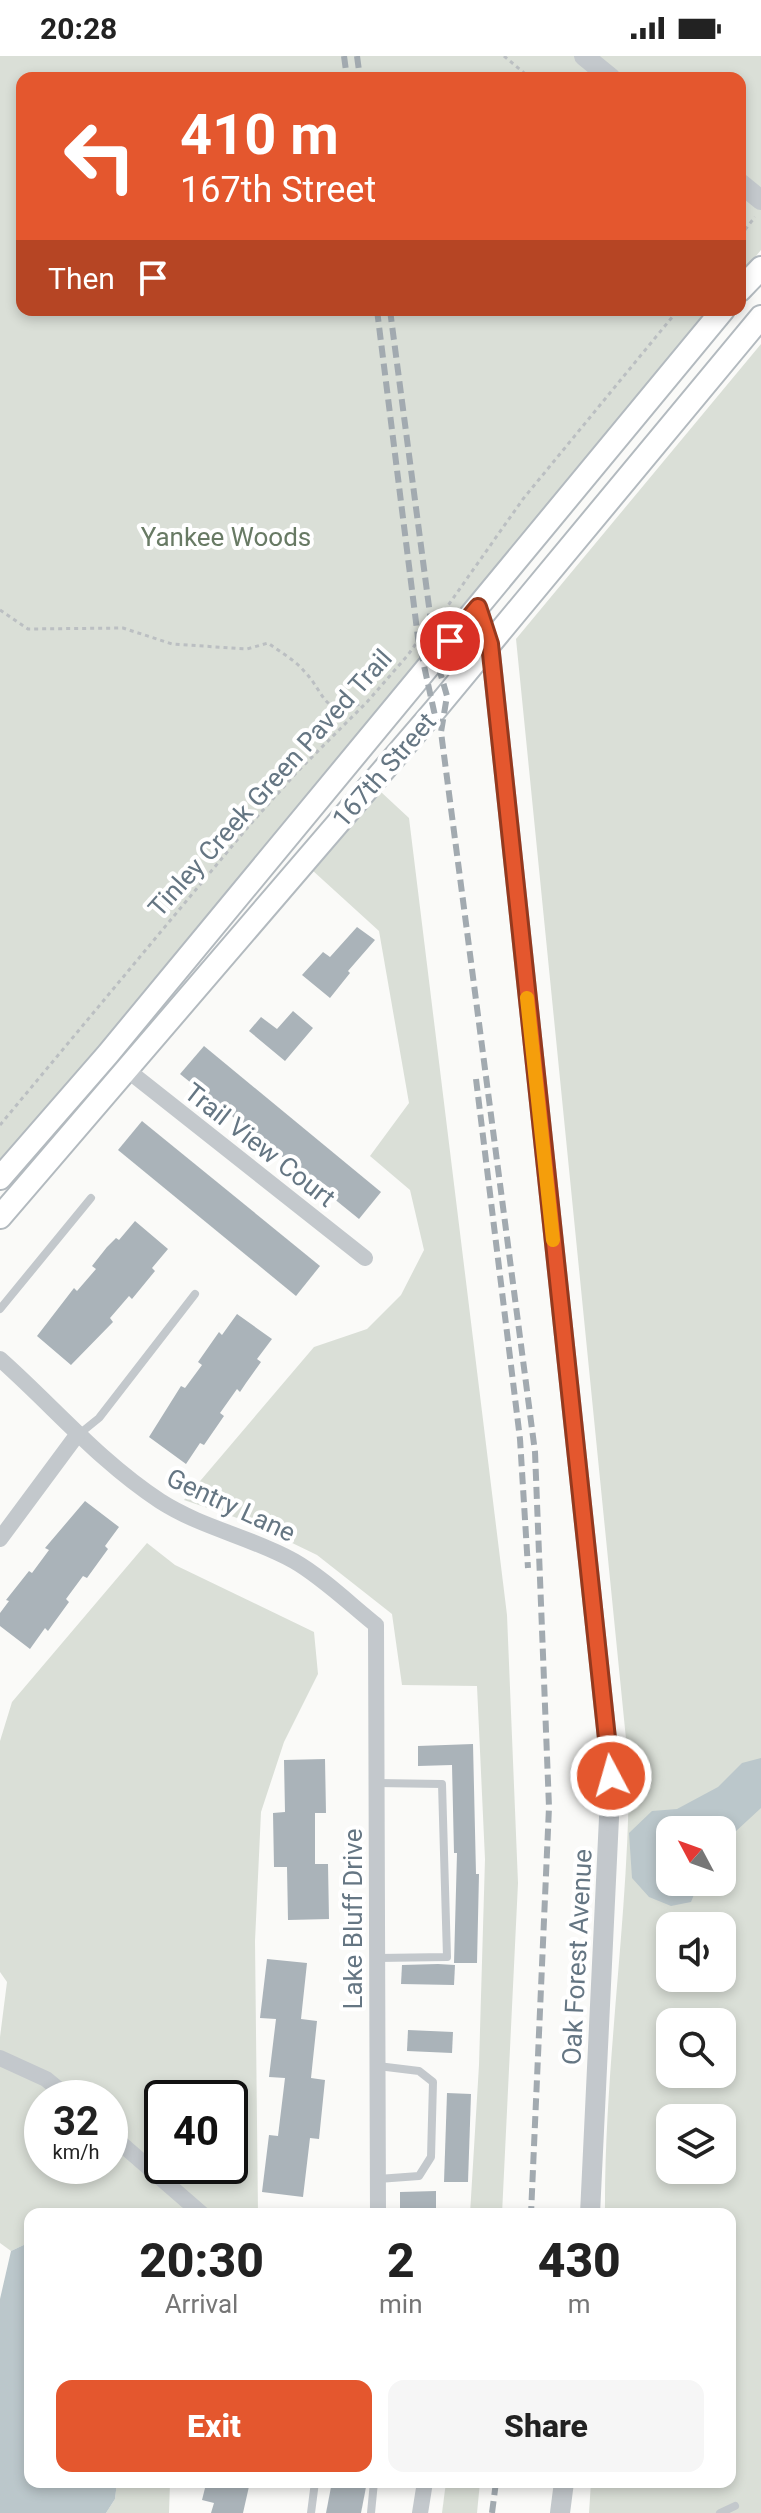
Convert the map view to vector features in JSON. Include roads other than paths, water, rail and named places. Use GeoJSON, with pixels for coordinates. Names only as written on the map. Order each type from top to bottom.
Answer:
{"type":"FeatureCollection","features":[{"type":"Feature","properties":{"kind":"main road"},"geometry":{"type":"LineString","coordinates":[[746,284],[761,268]]}},
{"type":"Feature","properties":{"kind":"main road","name":"167th Street"},"geometry":{"type":"LineString","coordinates":[[0,1178],[108,1054],[718,316]]}},
{"type":"Feature","properties":{"kind":"main road","name":"167th Street"},"geometry":{"type":"LineString","coordinates":[[0,1217],[490,644],[761,317]]}},
{"type":"Feature","properties":{"kind":"street"},"geometry":{"type":"LineString","coordinates":[[584,56],[604,72]]}},
{"type":"Feature","properties":{"kind":"street","name":"Oak Forest Avenue"},"geometry":{"type":"LineString","coordinates":[[478,607],[490,644],[611,1776],[590,2208]]}},
{"type":"Feature","properties":{"kind":"street","name":"Trail View Court"},"geometry":{"type":"LineString","coordinates":[[126,1069],[365,1258]]}},
{"type":"Feature","properties":{"kind":"street","name":"Gentry Lane"},"geometry":{"type":"LineString","coordinates":[[0,1359],[30,1384],[77,1435],[111,1465],[162,1502],[190,1518],[295,1561],[376,1625]]}},
{"type":"Feature","properties":{"kind":"street"},"geometry":{"type":"LineString","coordinates":[[0,1539],[77,1435]]}},
{"type":"Feature","properties":{"kind":"street","name":"Lake Bluff Drive"},"geometry":{"type":"LineString","coordinates":[[376,1625],[378,2208]]}},
{"type":"Feature","properties":{"kind":"street"},"geometry":{"type":"LineString","coordinates":[[0,2058],[47,2080]]}},
{"type":"Feature","properties":{"kind":"street"},"geometry":{"type":"LineString","coordinates":[[128,2150],[195,2208]]}},
{"type":"Feature","properties":{"kind":"street"},"geometry":{"type":"LineString","coordinates":[[420,2513],[424,2488]]}},
{"type":"Feature","properties":{"kind":"street"},"geometry":{"type":"LineString","coordinates":[[560,2513],[563,2488]]}},
{"type":"Feature","properties":{"kind":"lane"},"geometry":{"type":"LineString","coordinates":[[0,1309],[91,1198]]}},
{"type":"Feature","properties":{"kind":"lane"},"geometry":{"type":"LineString","coordinates":[[77,1435],[99,1418],[195,1294]]}},
{"type":"Feature","properties":{"kind":"lane"},"geometry":{"type":"LineString","coordinates":[[377,1783],[442,1784],[447,1957],[378,1958]]}},
{"type":"Feature","properties":{"kind":"lane"},"geometry":{"type":"LineString","coordinates":[[378,2066],[419,2071],[433,2082],[431,2157],[419,2176],[378,2179]]}},
{"type":"Feature","properties":{"kind":"lane"},"geometry":{"type":"LineString","coordinates":[[311,2513],[314,2488]]}},
{"type":"Feature","properties":{"kind":"lane"},"geometry":{"type":"LineString","coordinates":[[371,2513],[373,2488]]}},
{"type":"Feature","properties":{"kind":"lane"},"geometry":{"type":"LineString","coordinates":[[720,2513],[735,2506]]}},
{"type":"Feature","properties":{"kind":"railway"},"geometry":{"type":"LineString","coordinates":[[344,56],[346,72]]}},
{"type":"Feature","properties":{"kind":"railway"},"geometry":{"type":"LineString","coordinates":[[357,56],[359,72]]}},
{"type":"Feature","properties":{"kind":"railway"},"geometry":{"type":"LineString","coordinates":[[378,316],[418,638],[437,725]]}},
{"type":"Feature","properties":{"kind":"railway"},"geometry":{"type":"LineString","coordinates":[[391,316],[436,658],[447,696],[441,732],[535,1452],[549,1807],[531,2208]]}},
{"type":"Feature","properties":{"kind":"railway"},"geometry":{"type":"LineString","coordinates":[[476,1079],[520,1439],[528,1568]]}},
{"type":"Feature","properties":{"kind":"railway"},"geometry":{"type":"LineString","coordinates":[[492,2513],[495,2488]]}},
{"type":"Feature","properties":{"kind":"park label","name":"Yankee Woods"},"geometry":{"type":"Point","coordinates":[226,537]}}]}
